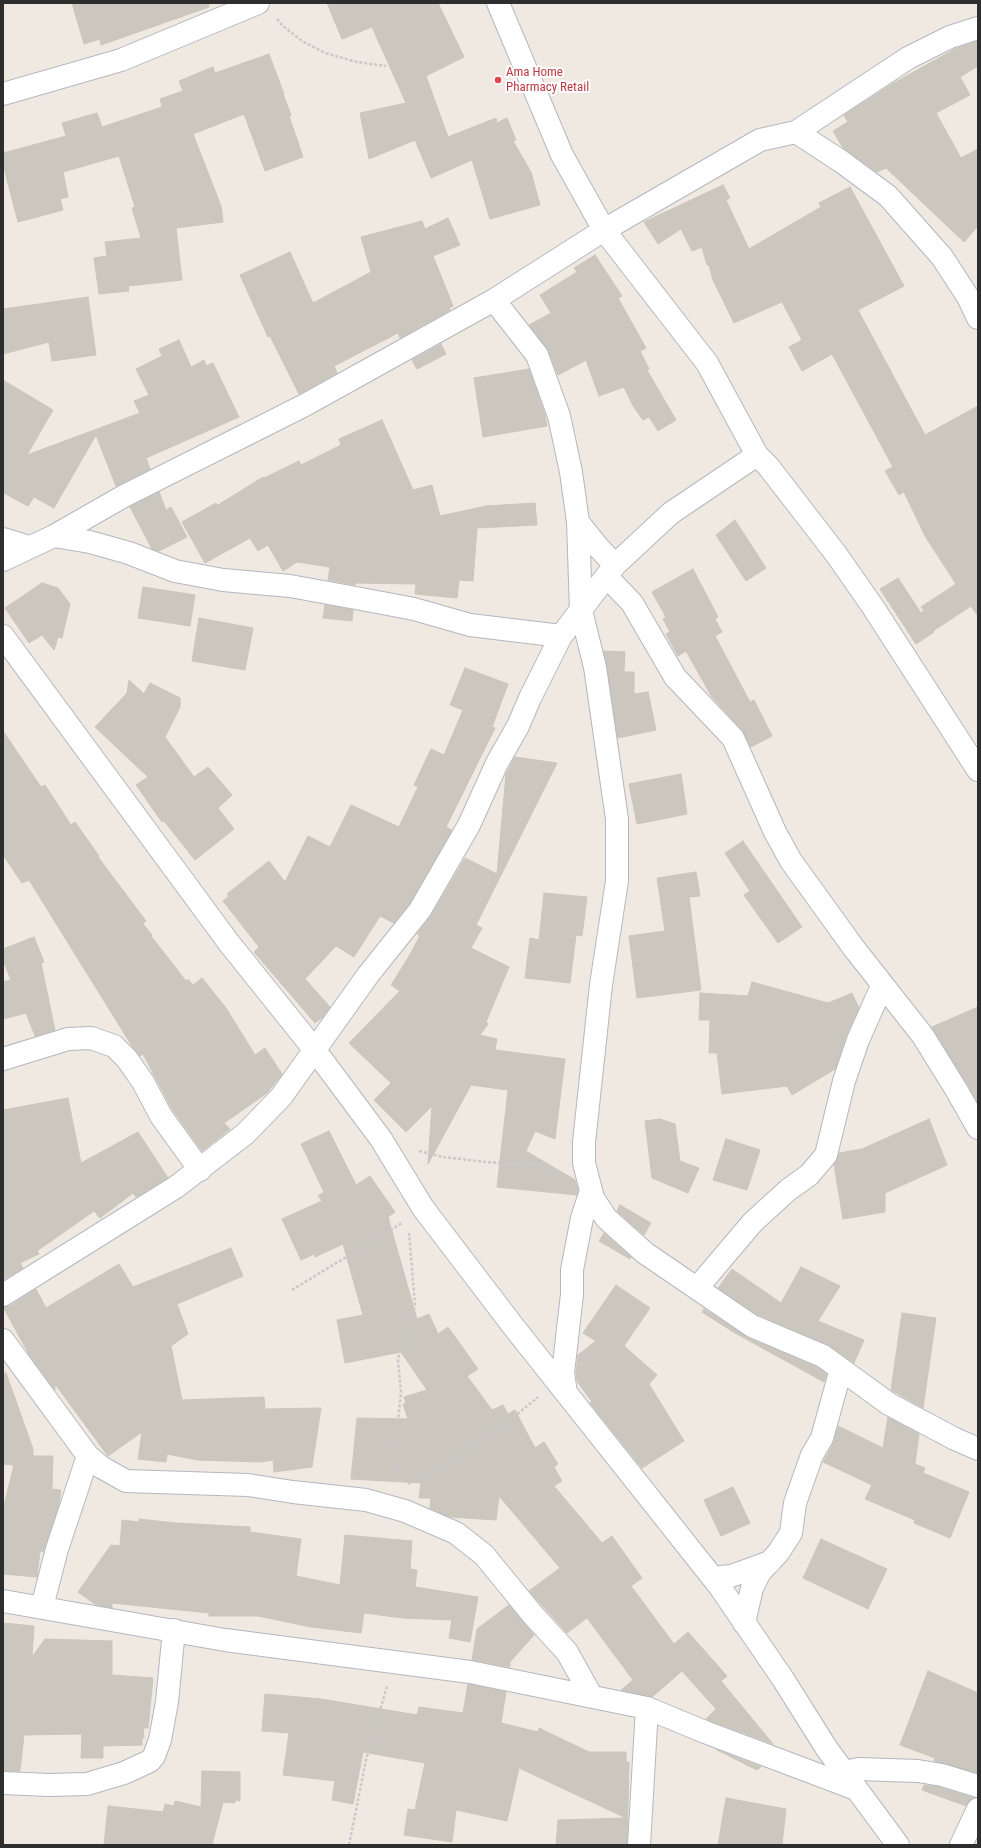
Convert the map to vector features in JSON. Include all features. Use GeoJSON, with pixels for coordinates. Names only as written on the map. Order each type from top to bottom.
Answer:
{"type":"FeatureCollection","features":[{"type":"Feature","properties":{"kind":"street"},"geometry":{"type":"LineString","coordinates":[[498,3],[562,155],[604,230],[707,363],[757,455],[768,466],[836,554],[873,606],[978,770]]}},
{"type":"Feature","properties":{"kind":"street"},"geometry":{"type":"LineString","coordinates":[[3,94],[121,60],[212,23],[266,9]]}},
{"type":"Feature","properties":{"kind":"street"},"geometry":{"type":"LineString","coordinates":[[3,560],[54,536],[124,496],[305,405],[494,300],[604,230],[760,140],[796,132],[908,58],[950,37],[978,28]]}},
{"type":"Feature","properties":{"kind":"street"},"geometry":{"type":"LineString","coordinates":[[796,132],[842,162],[888,196],[942,257],[968,297],[978,318]]}},
{"type":"Feature","properties":{"kind":"street"},"geometry":{"type":"LineString","coordinates":[[494,300],[537,355],[559,416],[578,522],[580,611],[595,667],[617,818],[617,881],[601,985],[584,1142],[584,1163],[589,1198],[582,1218],[572,1270],[572,1294],[561,1386]]}},
{"type":"Feature","properties":{"kind":"street"},"geometry":{"type":"LineString","coordinates":[[3,1295],[176,1187],[200,1170],[245,1134],[281,1097],[368,975],[420,910],[469,825],[497,763],[518,726],[530,698],[561,636],[611,571],[671,514],[757,455]]}},
{"type":"Feature","properties":{"kind":"street"},"geometry":{"type":"LineString","coordinates":[[578,522],[598,548],[675,677],[733,738],[775,832],[791,861],[882,986],[923,1036],[958,1091],[978,1128]]}},
{"type":"Feature","properties":{"kind":"street"},"geometry":{"type":"LineString","coordinates":[[54,536],[90,542],[129,553],[175,571],[223,580],[290,586],[414,609],[470,625],[561,636]]}},
{"type":"Feature","properties":{"kind":"street"},"geometry":{"type":"LineString","coordinates":[[3,539],[29,548]]}},
{"type":"Feature","properties":{"kind":"street"},"geometry":{"type":"LineString","coordinates":[[3,636],[229,943],[314,1049],[381,1139],[416,1213],[561,1386],[713,1578],[827,1749],[898,1845]]}},
{"type":"Feature","properties":{"kind":"street"},"geometry":{"type":"LineString","coordinates":[[697,1288],[753,1222],[788,1190],[809,1175],[826,1155],[844,1081],[858,1040],[882,986]]}},
{"type":"Feature","properties":{"kind":"street"},"geometry":{"type":"LineString","coordinates":[[3,1059],[68,1039],[91,1038],[114,1046],[127,1059],[143,1082],[161,1116],[200,1170]]}},
{"type":"Feature","properties":{"kind":"street"},"geometry":{"type":"LineString","coordinates":[[589,1198],[593,1198],[612,1223],[645,1253],[752,1326],[823,1356],[889,1404],[978,1449]]}},
{"type":"Feature","properties":{"kind":"street"},"geometry":{"type":"LineString","coordinates":[[3,1340],[88,1456],[101,1467],[126,1481],[248,1485],[293,1492],[366,1500],[405,1511],[456,1533],[484,1555],[533,1615],[567,1652],[592,1697]]}},
{"type":"Feature","properties":{"kind":"street"},"geometry":{"type":"LineString","coordinates":[[744,1623],[752,1588],[760,1572],[778,1553],[791,1533],[795,1503],[812,1455],[822,1438],[841,1369]]}},
{"type":"Feature","properties":{"kind":"street"},"geometry":{"type":"LineString","coordinates":[[42,1607],[57,1549],[88,1456]]}},
{"type":"Feature","properties":{"kind":"street"},"geometry":{"type":"LineString","coordinates":[[713,1578],[731,1576],[770,1562]]}},
{"type":"Feature","properties":{"kind":"street"},"geometry":{"type":"LineString","coordinates":[[3,1601],[225,1640],[470,1672],[647,1708],[712,1735],[850,1780]]}},
{"type":"Feature","properties":{"kind":"street"},"geometry":{"type":"LineString","coordinates":[[3,1783],[49,1785],[87,1784],[124,1773],[150,1761],[154,1756],[160,1740],[167,1702],[174,1630]]}},
{"type":"Feature","properties":{"kind":"street"},"geometry":{"type":"LineString","coordinates":[[639,1845],[647,1708]]}},
{"type":"Feature","properties":{"kind":"street"},"geometry":{"type":"LineString","coordinates":[[850,1780],[859,1769],[918,1771],[942,1775],[978,1786]]}},
{"type":"Feature","properties":{"kind":"street"},"geometry":{"type":"LineString","coordinates":[[961,1845],[978,1809]]}},
{"type":"Feature","properties":{"kind":"path"},"geometry":{"type":"LineString","coordinates":[[266,9],[283,26],[302,41],[325,53],[357,62],[386,66]]}},
{"type":"Feature","properties":{"kind":"path"},"geometry":{"type":"LineString","coordinates":[[381,1139],[443,1157],[512,1164],[532,1163],[558,1173],[589,1198]]}},
{"type":"Feature","properties":{"kind":"path"},"geometry":{"type":"LineString","coordinates":[[292,1290],[416,1213]]}},
{"type":"Feature","properties":{"kind":"path"},"geometry":{"type":"LineString","coordinates":[[405,1511],[401,1489],[396,1439],[401,1392],[398,1360],[403,1336],[413,1314],[415,1305],[416,1213]]}},
{"type":"Feature","properties":{"kind":"path"},"geometry":{"type":"LineString","coordinates":[[401,1489],[455,1458],[477,1441],[509,1421],[535,1401],[561,1386]]}},
{"type":"Feature","properties":{"kind":"path"},"geometry":{"type":"LineString","coordinates":[[349,1845],[369,1747],[394,1663]]}},
{"type":"Feature","properties":{"kind":"building"},"geometry":{"type":"Polygon","coordinates":[[[72,3],[209,3],[209,7],[101,45],[100,39],[84,44],[72,3]]]}},
{"type":"Feature","properties":{"kind":"building"},"geometry":{"type":"Polygon","coordinates":[[[327,3],[438,3],[464,57],[426,76],[448,137],[496,118],[497,123],[507,118],[516,140],[513,141],[531,172],[540,205],[490,219],[472,160],[431,178],[415,140],[369,159],[360,113],[406,103],[372,27],[342,39],[327,3]]]}},
{"type":"Feature","properties":{"kind":"building"},"geometry":{"type":"Polygon","coordinates":[[[978,41],[978,66],[960,77],[970,95],[936,113],[961,158],[978,149],[978,226],[964,242],[886,168],[877,172],[843,148],[833,131],[848,122],[844,115],[892,84],[955,49],[978,41]]]}},
{"type":"Feature","properties":{"kind":"building"},"geometry":{"type":"Polygon","coordinates":[[[269,54],[291,115],[289,116],[303,157],[265,171],[244,114],[193,134],[221,206],[223,222],[176,228],[182,280],[128,286],[129,291],[99,294],[94,258],[107,256],[105,242],[141,238],[132,208],[135,207],[119,156],[63,172],[68,197],[60,199],[63,210],[18,222],[3,164],[3,153],[66,136],[62,123],[97,113],[102,127],[162,107],[160,99],[183,91],[179,81],[213,67],[215,73],[269,54]]]}},
{"type":"Feature","properties":{"kind":"building"},"geometry":{"type":"Polygon","coordinates":[[[723,185],[730,198],[726,200],[749,249],[821,207],[819,203],[850,187],[904,286],[858,310],[925,435],[978,406],[978,616],[971,606],[916,644],[880,589],[898,578],[921,613],[924,611],[921,607],[956,584],[925,536],[904,492],[899,495],[885,471],[893,467],[832,354],[802,371],[789,347],[802,340],[782,302],[734,323],[713,280],[702,247],[692,251],[681,229],[658,244],[644,222],[723,185]]]}},
{"type":"Feature","properties":{"kind":"building"},"geometry":{"type":"Polygon","coordinates":[[[448,218],[460,245],[433,256],[453,306],[449,308],[450,310],[400,338],[398,333],[334,366],[337,373],[299,394],[270,336],[268,337],[240,275],[290,252],[313,303],[371,272],[361,237],[422,221],[425,229],[448,218]]]}},
{"type":"Feature","properties":{"kind":"building"},"geometry":{"type":"Polygon","coordinates":[[[595,255],[622,296],[618,298],[646,348],[640,351],[649,369],[647,370],[676,420],[658,431],[649,417],[643,420],[633,406],[624,387],[599,396],[586,360],[558,375],[547,348],[529,325],[551,313],[540,295],[577,272],[574,268],[595,255]]]}},
{"type":"Feature","properties":{"kind":"building"},"geometry":{"type":"Polygon","coordinates":[[[88,297],[96,355],[52,361],[49,342],[3,354],[3,309],[88,297]]]}},
{"type":"Feature","properties":{"kind":"building"},"geometry":{"type":"Polygon","coordinates":[[[179,340],[191,367],[204,360],[206,366],[213,363],[239,417],[146,458],[150,469],[116,486],[96,435],[54,508],[34,497],[28,506],[4,493],[3,495],[3,380],[53,410],[27,455],[140,413],[134,401],[149,395],[136,369],[162,356],[159,349],[179,340]]]}},
{"type":"Feature","properties":{"kind":"building"},"geometry":{"type":"Polygon","coordinates":[[[441,344],[446,354],[417,369],[412,360],[441,344]]]}},
{"type":"Feature","properties":{"kind":"building"},"geometry":{"type":"Polygon","coordinates":[[[529,369],[545,415],[547,426],[483,437],[474,378],[529,369]]]}},
{"type":"Feature","properties":{"kind":"building"},"geometry":{"type":"Polygon","coordinates":[[[382,420],[413,490],[432,485],[440,516],[486,506],[535,503],[537,525],[477,528],[473,581],[459,580],[457,598],[415,594],[416,584],[356,583],[355,585],[328,580],[330,567],[297,562],[283,571],[268,545],[258,551],[250,538],[205,563],[182,522],[216,503],[218,505],[263,477],[264,478],[299,461],[301,465],[341,445],[339,439],[382,420]]]}},
{"type":"Feature","properties":{"kind":"building"},"geometry":{"type":"Polygon","coordinates":[[[159,492],[166,510],[171,507],[187,537],[159,551],[152,549],[130,507],[159,492]]]}},
{"type":"Feature","properties":{"kind":"building"},"geometry":{"type":"Polygon","coordinates":[[[735,520],[766,568],[746,581],[716,535],[735,520]]]}},
{"type":"Feature","properties":{"kind":"building"},"geometry":{"type":"Polygon","coordinates":[[[693,569],[718,617],[715,619],[722,632],[715,636],[750,702],[754,700],[772,736],[751,747],[742,730],[712,697],[686,651],[678,656],[666,634],[670,632],[663,619],[666,617],[652,592],[693,569]]]}},
{"type":"Feature","properties":{"kind":"building"},"geometry":{"type":"Polygon","coordinates":[[[42,583],[58,588],[70,604],[62,638],[58,637],[54,650],[42,635],[29,643],[5,608],[42,583]]]}},
{"type":"Feature","properties":{"kind":"building"},"geometry":{"type":"Polygon","coordinates":[[[143,587],[195,595],[190,626],[138,618],[143,587]]]}},
{"type":"Feature","properties":{"kind":"building"},"geometry":{"type":"Polygon","coordinates":[[[325,605],[353,610],[352,621],[323,618],[325,605]]]}},
{"type":"Feature","properties":{"kind":"building"},"geometry":{"type":"Polygon","coordinates":[[[199,618],[253,628],[245,670],[192,661],[199,618]]]}},
{"type":"Feature","properties":{"kind":"building"},"geometry":{"type":"Polygon","coordinates":[[[604,651],[625,652],[624,672],[634,672],[634,694],[648,692],[656,730],[618,738],[604,651]]]}},
{"type":"Feature","properties":{"kind":"building"},"geometry":{"type":"Polygon","coordinates":[[[465,668],[508,684],[492,727],[495,728],[446,827],[452,830],[410,903],[394,923],[380,916],[354,957],[336,946],[305,979],[330,1007],[323,1017],[315,1023],[254,952],[259,947],[223,901],[229,896],[227,894],[269,861],[285,882],[308,836],[330,847],[351,805],[399,827],[418,787],[414,785],[431,749],[444,755],[463,710],[450,705],[465,668]]]}},
{"type":"Feature","properties":{"kind":"building"},"geometry":{"type":"Polygon","coordinates":[[[129,680],[144,694],[150,683],[180,698],[180,707],[165,737],[194,777],[208,767],[232,795],[218,808],[234,829],[195,860],[164,821],[162,822],[136,785],[148,777],[95,727],[127,693],[129,680]]]}},
{"type":"Feature","properties":{"kind":"building"},"geometry":{"type":"Polygon","coordinates":[[[3,731],[41,787],[45,785],[71,825],[75,822],[99,856],[98,857],[146,921],[143,924],[152,935],[151,936],[186,981],[188,979],[193,985],[202,978],[226,1008],[255,1055],[265,1048],[282,1074],[267,1093],[224,1123],[230,1129],[202,1151],[172,1109],[143,1054],[140,1056],[132,1046],[29,880],[22,883],[3,855],[3,731]]]}},
{"type":"Feature","properties":{"kind":"building"},"geometry":{"type":"Polygon","coordinates":[[[515,757],[557,763],[476,925],[482,928],[471,948],[509,967],[486,1022],[488,1024],[480,1035],[497,1039],[495,1050],[565,1059],[555,1139],[535,1131],[526,1151],[575,1180],[578,1190],[577,1195],[497,1187],[508,1090],[471,1085],[428,1164],[432,1106],[406,1132],[374,1100],[391,1083],[349,1043],[400,991],[391,985],[420,936],[417,934],[431,916],[465,858],[497,874],[506,774],[515,757]]]}},
{"type":"Feature","properties":{"kind":"building"},"geometry":{"type":"Polygon","coordinates":[[[681,774],[687,814],[637,824],[629,784],[681,774]]]}},
{"type":"Feature","properties":{"kind":"building"},"geometry":{"type":"Polygon","coordinates":[[[743,841],[802,927],[778,943],[744,895],[750,891],[725,853],[743,841]]]}},
{"type":"Feature","properties":{"kind":"building"},"geometry":{"type":"Polygon","coordinates":[[[696,872],[700,896],[689,897],[701,990],[637,998],[629,936],[665,931],[657,878],[696,872]]]}},
{"type":"Feature","properties":{"kind":"building"},"geometry":{"type":"Polygon","coordinates":[[[544,893],[587,897],[582,936],[576,935],[570,983],[525,978],[530,938],[539,940],[544,893]]]}},
{"type":"Feature","properties":{"kind":"building"},"geometry":{"type":"Polygon","coordinates":[[[34,937],[44,962],[41,963],[55,1030],[35,1036],[26,1013],[3,1019],[3,982],[11,980],[3,960],[3,949],[34,937]]]}},
{"type":"Feature","properties":{"kind":"building"},"geometry":{"type":"Polygon","coordinates":[[[752,982],[828,1003],[852,993],[859,1008],[846,1036],[835,1069],[792,1095],[787,1086],[722,1094],[717,1053],[709,1053],[710,1020],[699,1020],[700,993],[748,996],[752,982]]]}},
{"type":"Feature","properties":{"kind":"building"},"geometry":{"type":"Polygon","coordinates":[[[978,1007],[978,1103],[932,1027],[978,1007]]]}},
{"type":"Feature","properties":{"kind":"building"},"geometry":{"type":"Polygon","coordinates":[[[68,1098],[81,1163],[138,1132],[168,1178],[136,1197],[133,1193],[100,1218],[94,1211],[37,1251],[39,1254],[20,1263],[23,1268],[3,1280],[3,1110],[68,1098]]]}},
{"type":"Feature","properties":{"kind":"building"},"geometry":{"type":"Polygon","coordinates":[[[660,1119],[675,1124],[680,1161],[699,1168],[688,1193],[652,1178],[645,1121],[660,1119]]]}},
{"type":"Feature","properties":{"kind":"building"},"geometry":{"type":"Polygon","coordinates":[[[929,1119],[947,1165],[885,1193],[885,1212],[843,1219],[834,1165],[839,1153],[862,1149],[929,1119]]]}},
{"type":"Feature","properties":{"kind":"building"},"geometry":{"type":"Polygon","coordinates":[[[329,1131],[356,1185],[370,1176],[395,1212],[388,1217],[417,1319],[429,1314],[438,1334],[448,1327],[478,1369],[467,1376],[492,1410],[503,1405],[508,1414],[515,1410],[535,1448],[544,1442],[558,1464],[554,1467],[562,1481],[554,1486],[602,1543],[612,1536],[642,1578],[631,1586],[674,1644],[688,1632],[727,1676],[721,1681],[773,1744],[706,1719],[716,1709],[682,1671],[652,1697],[621,1690],[633,1680],[587,1618],[567,1633],[529,1591],[560,1568],[499,1496],[496,1520],[450,1517],[430,1508],[431,1498],[419,1498],[421,1483],[351,1479],[357,1418],[408,1419],[403,1404],[406,1403],[404,1397],[427,1390],[401,1352],[345,1363],[337,1320],[363,1315],[343,1244],[315,1257],[314,1254],[301,1260],[282,1219],[322,1201],[318,1196],[324,1192],[301,1144],[329,1131]]]}},
{"type":"Feature","properties":{"kind":"building"},"geometry":{"type":"Polygon","coordinates":[[[726,1139],[760,1150],[747,1190],[713,1180],[726,1139]]]}},
{"type":"Feature","properties":{"kind":"building"},"geometry":{"type":"Polygon","coordinates":[[[620,1205],[651,1223],[644,1235],[617,1211],[620,1205]]]}},
{"type":"Feature","properties":{"kind":"building"},"geometry":{"type":"Polygon","coordinates":[[[604,1233],[631,1257],[630,1259],[599,1241],[604,1233]]]}},
{"type":"Feature","properties":{"kind":"building"},"geometry":{"type":"Polygon","coordinates":[[[231,1248],[243,1276],[177,1304],[188,1334],[171,1346],[182,1400],[264,1397],[265,1409],[321,1408],[312,1467],[274,1472],[273,1460],[261,1462],[197,1460],[167,1454],[166,1462],[138,1459],[142,1432],[108,1456],[55,1384],[55,1390],[30,1356],[3,1307],[10,1306],[36,1289],[46,1308],[119,1264],[133,1287],[231,1248]]]}},
{"type":"Feature","properties":{"kind":"building"},"geometry":{"type":"Polygon","coordinates":[[[801,1267],[840,1286],[818,1321],[864,1340],[854,1363],[828,1345],[758,1315],[718,1288],[732,1269],[781,1303],[801,1267]]]}},
{"type":"Feature","properties":{"kind":"building"},"geometry":{"type":"Polygon","coordinates":[[[616,1285],[650,1308],[624,1346],[657,1375],[649,1384],[684,1441],[642,1468],[590,1403],[592,1402],[577,1381],[576,1373],[578,1355],[596,1341],[583,1333],[616,1285]]]}},
{"type":"Feature","properties":{"kind":"building"},"geometry":{"type":"Polygon","coordinates":[[[704,1309],[747,1337],[817,1367],[827,1374],[824,1382],[735,1333],[702,1312],[704,1309]]]}},
{"type":"Feature","properties":{"kind":"building"},"geometry":{"type":"Polygon","coordinates":[[[902,1313],[936,1318],[923,1408],[891,1390],[902,1313]]]}},
{"type":"Feature","properties":{"kind":"building"},"geometry":{"type":"Polygon","coordinates":[[[6,1373],[33,1449],[33,1456],[53,1456],[52,1489],[61,1490],[59,1504],[43,1552],[40,1551],[37,1577],[3,1574],[3,1510],[14,1465],[3,1464],[3,1374],[6,1373]]]}},
{"type":"Feature","properties":{"kind":"building"},"geometry":{"type":"Polygon","coordinates":[[[888,1417],[919,1434],[915,1464],[925,1468],[923,1473],[969,1492],[950,1538],[914,1523],[915,1520],[865,1499],[872,1485],[823,1462],[833,1444],[838,1426],[883,1448],[888,1417]]]}},
{"type":"Feature","properties":{"kind":"building"},"geometry":{"type":"Polygon","coordinates":[[[733,1487],[750,1523],[721,1536],[704,1500],[733,1487]]]}},
{"type":"Feature","properties":{"kind":"building"},"geometry":{"type":"Polygon","coordinates":[[[139,1519],[176,1523],[250,1527],[250,1532],[301,1539],[296,1576],[340,1585],[345,1535],[412,1541],[410,1569],[417,1570],[415,1587],[478,1597],[470,1642],[449,1638],[452,1620],[403,1618],[364,1613],[361,1633],[311,1627],[258,1616],[209,1616],[209,1613],[112,1603],[112,1608],[96,1605],[78,1592],[111,1545],[120,1546],[122,1520],[139,1522],[139,1519]]]}},
{"type":"Feature","properties":{"kind":"building"},"geometry":{"type":"Polygon","coordinates":[[[821,1539],[887,1569],[868,1609],[803,1578],[821,1539]]]}},
{"type":"Feature","properties":{"kind":"building"},"geometry":{"type":"Polygon","coordinates":[[[509,1605],[534,1635],[510,1662],[510,1667],[472,1660],[477,1629],[509,1605]]]}},
{"type":"Feature","properties":{"kind":"building"},"geometry":{"type":"Polygon","coordinates":[[[3,1623],[34,1626],[32,1657],[45,1639],[112,1641],[112,1675],[153,1678],[148,1728],[143,1728],[144,1738],[142,1738],[142,1745],[103,1746],[103,1758],[81,1758],[82,1734],[24,1735],[20,1771],[3,1771],[3,1623]]]}},
{"type":"Feature","properties":{"kind":"building"},"geometry":{"type":"Polygon","coordinates":[[[928,1671],[978,1693],[978,1773],[934,1761],[935,1758],[900,1745],[928,1671]]]}},
{"type":"Feature","properties":{"kind":"building"},"geometry":{"type":"Polygon","coordinates":[[[468,1684],[506,1692],[501,1723],[538,1732],[539,1728],[589,1752],[626,1752],[626,1762],[629,1762],[627,1845],[556,1845],[558,1820],[626,1818],[519,1768],[507,1821],[456,1810],[452,1842],[404,1835],[408,1809],[415,1810],[425,1763],[363,1752],[353,1804],[332,1800],[335,1781],[283,1775],[289,1733],[262,1731],[265,1694],[321,1699],[417,1715],[419,1707],[463,1713],[468,1684]]]}},
{"type":"Feature","properties":{"kind":"building"},"geometry":{"type":"Polygon","coordinates":[[[717,1750],[761,1767],[757,1770],[717,1750]]]}},
{"type":"Feature","properties":{"kind":"building"},"geometry":{"type":"Polygon","coordinates":[[[202,1771],[240,1772],[240,1801],[235,1800],[235,1803],[223,1802],[212,1845],[104,1845],[108,1806],[163,1812],[165,1804],[174,1806],[175,1801],[201,1807],[202,1771]]]}},
{"type":"Feature","properties":{"kind":"building"},"geometry":{"type":"Polygon","coordinates":[[[924,1785],[939,1787],[974,1798],[966,1806],[922,1790],[924,1785]]]}},
{"type":"Feature","properties":{"kind":"building"},"geometry":{"type":"Polygon","coordinates":[[[726,1798],[786,1809],[782,1845],[718,1845],[726,1798]]]}},
{"type":"Feature","properties":{"kind":"place","name":"Ama Home Pharmacy Retail"},"geometry":{"type":"Point","coordinates":[498,80]}}]}
